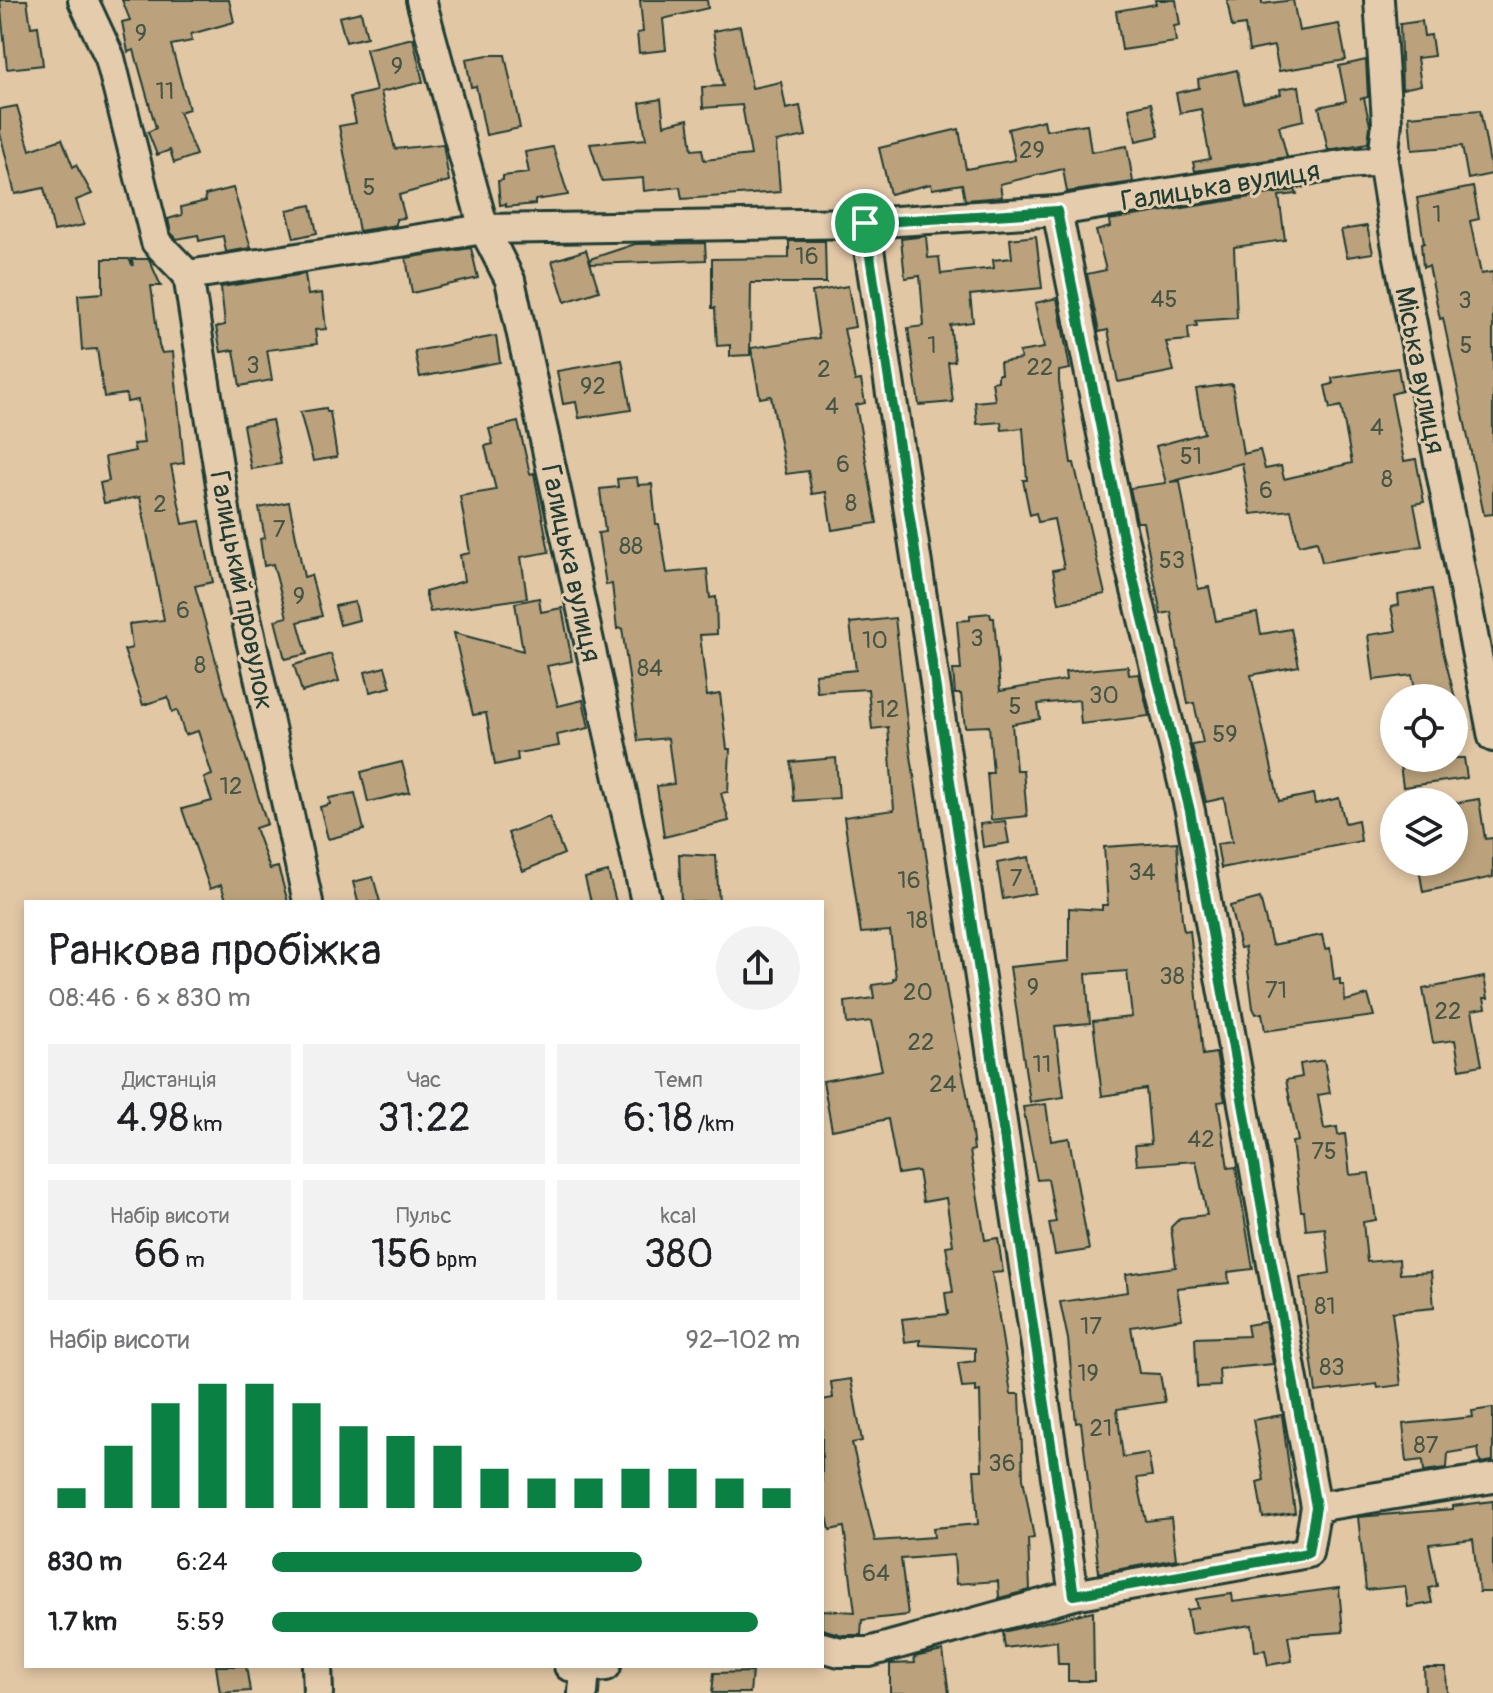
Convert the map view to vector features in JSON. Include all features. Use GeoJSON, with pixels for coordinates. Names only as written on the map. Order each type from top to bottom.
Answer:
{"type":"FeatureCollection","features":[{"type":"Feature","properties":{"kind":"street"},"geometry":{"type":"LineString","coordinates":[[83,0],[110,58],[156,242],[188,275]]}},
{"type":"Feature","properties":{"kind":"street","name":"Галицька вулиця"},"geometry":{"type":"LineString","coordinates":[[421,0],[484,229],[510,280],[646,900]]}},
{"type":"Feature","properties":{"kind":"street","name":"Міська вулиця"},"geometry":{"type":"LineString","coordinates":[[1379,0],[1387,122],[1383,161],[1398,257],[1493,737]]}},
{"type":"Feature","properties":{"kind":"street","name":"Галицька вулиця"},"geometry":{"type":"LineString","coordinates":[[188,275],[484,229],[865,223],[1057,211],[1347,164],[1383,161]]}},
{"type":"Feature","properties":{"kind":"street"},"geometry":{"type":"LineString","coordinates":[[824,1648],[840,1652],[869,1652],[1074,1595],[1308,1553],[1316,1507],[1190,811],[1122,533],[1057,211]]}},
{"type":"Feature","properties":{"kind":"street"},"geometry":{"type":"LineString","coordinates":[[865,223],[1074,1595]]}},
{"type":"Feature","properties":{"kind":"street","name":"Галицький провулок"},"geometry":{"type":"LineString","coordinates":[[188,275],[231,548],[308,900]]}},
{"type":"Feature","properties":{"kind":"street"},"geometry":{"type":"LineString","coordinates":[[1316,1507],[1493,1478]]}},
{"type":"Feature","properties":{"kind":"street"},"geometry":{"type":"LineString","coordinates":[[317,1668],[318,1693]]}},
{"type":"Feature","properties":{"kind":"building"},"geometry":{"type":"Polygon","coordinates":[[[0,0],[27,0],[31,27],[38,26],[43,65],[7,69],[0,0]]]}},
{"type":"Feature","properties":{"kind":"building"},"geometry":{"type":"Polygon","coordinates":[[[122,0],[229,0],[234,22],[191,34],[192,41],[171,45],[189,109],[179,112],[196,155],[174,163],[170,150],[157,155],[148,132],[156,128],[134,50],[128,52],[122,22],[130,20],[122,0]]]}},
{"type":"Feature","properties":{"kind":"building"},"geometry":{"type":"Polygon","coordinates":[[[640,0],[707,0],[708,8],[663,19],[666,50],[639,53],[637,33],[643,32],[640,0]]]}},
{"type":"Feature","properties":{"kind":"building"},"geometry":{"type":"Polygon","coordinates":[[[1155,0],[1176,0],[1180,25],[1174,26],[1176,42],[1122,50],[1116,11],[1156,4],[1155,0]]]}},
{"type":"Feature","properties":{"kind":"building"},"geometry":{"type":"Polygon","coordinates":[[[1227,0],[1262,0],[1262,4],[1293,0],[1299,31],[1339,24],[1346,60],[1279,71],[1274,46],[1249,51],[1245,25],[1232,27],[1227,0]]]}},
{"type":"Feature","properties":{"kind":"building"},"geometry":{"type":"Polygon","coordinates":[[[361,12],[367,37],[346,42],[339,17],[361,12]]]}},
{"type":"Feature","properties":{"kind":"building"},"geometry":{"type":"Polygon","coordinates":[[[1422,21],[1424,36],[1431,35],[1434,56],[1417,58],[1421,85],[1402,89],[1400,24],[1422,21]]]}},
{"type":"Feature","properties":{"kind":"building"},"geometry":{"type":"Polygon","coordinates":[[[740,26],[752,88],[781,82],[786,109],[800,106],[806,136],[776,142],[780,192],[682,199],[680,187],[644,191],[643,178],[602,181],[590,144],[646,139],[640,103],[661,99],[664,125],[688,119],[692,150],[702,149],[704,160],[751,155],[742,105],[703,108],[702,87],[723,86],[713,31],[740,26]]]}},
{"type":"Feature","properties":{"kind":"building"},"geometry":{"type":"Polygon","coordinates":[[[413,38],[423,82],[381,92],[395,149],[443,144],[449,181],[399,195],[405,218],[396,219],[396,225],[359,231],[339,126],[356,123],[350,97],[376,91],[366,49],[413,38]]]}},
{"type":"Feature","properties":{"kind":"building"},"geometry":{"type":"Polygon","coordinates":[[[505,55],[520,128],[486,135],[476,86],[471,87],[466,59],[505,55]]]}},
{"type":"Feature","properties":{"kind":"building"},"geometry":{"type":"Polygon","coordinates":[[[1366,60],[1368,97],[1364,98],[1370,125],[1368,143],[1328,150],[1319,107],[1346,101],[1339,66],[1366,60]]]}},
{"type":"Feature","properties":{"kind":"building"},"geometry":{"type":"Polygon","coordinates":[[[1237,70],[1244,103],[1281,94],[1280,89],[1299,86],[1304,120],[1279,126],[1287,157],[1195,171],[1193,162],[1210,159],[1201,109],[1180,113],[1176,93],[1199,88],[1198,79],[1237,70]]]}},
{"type":"Feature","properties":{"kind":"building"},"geometry":{"type":"Polygon","coordinates":[[[1151,103],[1159,136],[1136,141],[1129,108],[1151,103]]]}},
{"type":"Feature","properties":{"kind":"building"},"geometry":{"type":"Polygon","coordinates":[[[17,106],[30,150],[62,139],[73,167],[76,165],[92,194],[76,200],[84,225],[54,231],[44,188],[15,194],[0,133],[0,109],[17,106]]]}},
{"type":"Feature","properties":{"kind":"building"},"geometry":{"type":"Polygon","coordinates":[[[1480,110],[1492,174],[1468,179],[1462,146],[1412,150],[1409,116],[1480,110]]]}},
{"type":"Feature","properties":{"kind":"building"},"geometry":{"type":"Polygon","coordinates":[[[1044,120],[1046,130],[1087,124],[1091,152],[1127,146],[1133,182],[1067,192],[1063,169],[1000,184],[1002,197],[965,200],[962,184],[932,189],[931,184],[890,194],[879,148],[959,129],[966,169],[1015,160],[1008,129],[1044,120]]]}},
{"type":"Feature","properties":{"kind":"building"},"geometry":{"type":"Polygon","coordinates":[[[553,147],[568,195],[535,200],[535,204],[500,205],[498,181],[503,180],[503,176],[529,173],[525,152],[553,147]]]}},
{"type":"Feature","properties":{"kind":"building"},"geometry":{"type":"Polygon","coordinates":[[[1473,187],[1479,219],[1470,221],[1481,274],[1493,272],[1493,514],[1484,515],[1443,318],[1440,319],[1429,266],[1423,267],[1421,244],[1424,243],[1417,198],[1473,187]]]}},
{"type":"Feature","properties":{"kind":"building"},"geometry":{"type":"Polygon","coordinates":[[[233,188],[251,248],[226,252],[223,236],[199,241],[198,235],[177,239],[171,233],[168,219],[182,215],[181,207],[206,201],[205,195],[233,188]]]}},
{"type":"Feature","properties":{"kind":"building"},"geometry":{"type":"Polygon","coordinates":[[[1295,190],[1297,194],[1279,196],[1285,240],[1234,247],[1237,318],[1196,321],[1197,326],[1188,327],[1189,340],[1166,342],[1174,371],[1118,382],[1108,330],[1099,332],[1087,274],[1106,270],[1096,231],[1110,227],[1109,220],[1295,190]]]}},
{"type":"Feature","properties":{"kind":"building"},"geometry":{"type":"Polygon","coordinates":[[[311,205],[317,233],[294,238],[287,210],[311,205]]]}},
{"type":"Feature","properties":{"kind":"building"},"geometry":{"type":"Polygon","coordinates":[[[1367,226],[1373,253],[1347,257],[1341,230],[1367,226]]]}},
{"type":"Feature","properties":{"kind":"building"},"geometry":{"type":"Polygon","coordinates":[[[926,236],[928,258],[939,257],[941,274],[994,268],[993,260],[1012,258],[1010,239],[1036,236],[1042,288],[970,295],[973,322],[950,325],[955,361],[948,362],[953,402],[919,405],[908,328],[924,326],[920,276],[905,278],[901,239],[926,236]]]}},
{"type":"Feature","properties":{"kind":"building"},"geometry":{"type":"Polygon","coordinates":[[[789,241],[825,241],[826,283],[751,283],[750,355],[730,356],[730,345],[717,346],[715,308],[712,308],[712,259],[789,258],[789,241]]]}},
{"type":"Feature","properties":{"kind":"building"},"geometry":{"type":"Polygon","coordinates":[[[705,243],[706,260],[591,264],[590,259],[635,244],[705,243]]]}},
{"type":"Feature","properties":{"kind":"building"},"geometry":{"type":"Polygon","coordinates":[[[471,248],[478,278],[412,293],[406,258],[471,248]]]}},
{"type":"Feature","properties":{"kind":"building"},"geometry":{"type":"Polygon","coordinates":[[[586,250],[599,291],[565,302],[552,261],[586,250]]]}},
{"type":"Feature","properties":{"kind":"building"},"geometry":{"type":"Polygon","coordinates":[[[103,259],[129,259],[133,266],[132,259],[149,259],[161,286],[151,286],[159,346],[162,353],[173,352],[184,463],[171,465],[183,524],[200,521],[213,582],[195,586],[267,824],[255,828],[270,869],[278,867],[287,900],[226,900],[221,885],[210,889],[182,809],[212,801],[204,778],[212,775],[198,731],[185,735],[177,710],[172,712],[168,697],[143,705],[124,650],[132,648],[129,624],[164,620],[140,497],[104,503],[100,483],[109,481],[105,457],[135,451],[133,444],[144,443],[138,400],[127,402],[126,394],[104,397],[97,349],[82,350],[78,295],[103,293],[103,259]]]}},
{"type":"Feature","properties":{"kind":"building"},"geometry":{"type":"Polygon","coordinates":[[[305,274],[308,295],[322,293],[326,329],[315,330],[317,344],[267,350],[272,380],[240,386],[234,350],[221,352],[216,327],[225,325],[221,287],[305,274]]]}},
{"type":"Feature","properties":{"kind":"building"},"geometry":{"type":"Polygon","coordinates":[[[848,286],[855,327],[844,329],[855,381],[861,380],[865,403],[856,405],[877,523],[832,530],[826,492],[812,494],[808,471],[786,474],[771,396],[760,398],[751,348],[819,338],[812,292],[848,286]]]}},
{"type":"Feature","properties":{"kind":"building"},"geometry":{"type":"Polygon","coordinates":[[[1057,298],[1070,369],[1059,371],[1059,382],[1071,463],[1074,463],[1105,594],[1059,603],[1053,570],[1064,568],[1054,519],[1038,522],[1036,513],[1030,515],[1023,480],[1027,480],[1023,428],[1002,430],[1001,422],[977,424],[975,402],[995,400],[992,382],[998,381],[998,374],[1001,374],[1000,362],[1021,359],[1019,352],[1044,348],[1035,303],[1057,298]]]}},
{"type":"Feature","properties":{"kind":"building"},"geometry":{"type":"Polygon","coordinates":[[[496,336],[500,362],[420,377],[415,351],[496,336]]]}},
{"type":"Feature","properties":{"kind":"building"},"geometry":{"type":"Polygon","coordinates":[[[622,360],[631,410],[579,418],[576,402],[563,404],[557,371],[622,360]]]}},
{"type":"Feature","properties":{"kind":"building"},"geometry":{"type":"Polygon","coordinates":[[[1398,368],[1402,391],[1391,394],[1404,461],[1416,459],[1424,502],[1414,504],[1422,546],[1322,562],[1317,541],[1299,545],[1291,510],[1251,514],[1242,463],[1170,482],[1180,481],[1198,589],[1209,587],[1216,621],[1257,613],[1261,634],[1291,629],[1299,666],[1251,675],[1279,801],[1313,794],[1315,804],[1339,798],[1345,823],[1358,820],[1361,841],[1221,868],[1217,844],[1232,842],[1224,798],[1206,802],[1192,745],[1203,743],[1194,703],[1188,704],[1171,612],[1161,614],[1143,522],[1137,522],[1130,488],[1166,483],[1156,446],[1204,433],[1196,389],[1232,384],[1243,454],[1260,450],[1265,469],[1281,466],[1284,479],[1352,463],[1341,406],[1330,409],[1325,386],[1333,384],[1332,378],[1398,368]]]}},
{"type":"Feature","properties":{"kind":"building"},"geometry":{"type":"Polygon","coordinates":[[[326,408],[330,412],[337,457],[313,461],[300,412],[326,408]]]}},
{"type":"Feature","properties":{"kind":"building"},"geometry":{"type":"Polygon","coordinates":[[[272,420],[281,464],[251,469],[243,425],[272,420]]]}},
{"type":"Feature","properties":{"kind":"building"},"geometry":{"type":"Polygon","coordinates":[[[518,422],[530,474],[534,473],[549,552],[521,557],[527,598],[430,612],[425,592],[464,581],[460,555],[470,553],[460,496],[496,490],[485,446],[493,444],[489,429],[518,422]]]}},
{"type":"Feature","properties":{"kind":"building"},"geometry":{"type":"Polygon","coordinates":[[[637,477],[638,485],[652,484],[656,524],[659,524],[667,573],[707,569],[710,598],[716,597],[717,634],[700,635],[707,696],[720,694],[727,749],[730,749],[728,792],[721,793],[729,821],[664,837],[657,786],[674,784],[668,738],[638,741],[622,628],[617,629],[612,584],[606,585],[598,533],[605,532],[600,489],[618,487],[617,479],[637,477]]]}},
{"type":"Feature","properties":{"kind":"building"},"geometry":{"type":"Polygon","coordinates":[[[289,502],[304,577],[311,575],[322,616],[298,622],[307,654],[285,659],[275,620],[287,617],[273,564],[264,566],[260,539],[265,538],[259,508],[289,502]]]}},
{"type":"Feature","properties":{"kind":"building"},"geometry":{"type":"Polygon","coordinates":[[[1432,589],[1451,684],[1414,684],[1412,675],[1374,680],[1368,635],[1396,631],[1391,607],[1399,605],[1398,595],[1432,589]]]}},
{"type":"Feature","properties":{"kind":"building"},"geometry":{"type":"Polygon","coordinates":[[[539,598],[541,612],[562,608],[572,661],[547,666],[558,706],[583,700],[589,728],[557,735],[559,746],[517,753],[518,760],[495,765],[486,713],[473,715],[454,633],[523,651],[515,603],[539,598]]]}},
{"type":"Feature","properties":{"kind":"building"},"geometry":{"type":"Polygon","coordinates":[[[355,602],[359,620],[340,625],[335,606],[355,602]]]}},
{"type":"Feature","properties":{"kind":"building"},"geometry":{"type":"Polygon","coordinates":[[[990,613],[994,618],[1000,691],[1066,680],[1065,672],[1128,666],[1129,675],[1139,674],[1149,716],[1081,724],[1079,700],[1038,704],[1040,719],[1012,724],[1016,770],[1023,770],[1027,816],[991,820],[987,773],[993,773],[989,726],[965,727],[961,694],[955,694],[953,670],[961,670],[957,621],[970,620],[970,615],[990,613]]]}},
{"type":"Feature","properties":{"kind":"building"},"geometry":{"type":"Polygon","coordinates":[[[895,618],[911,756],[948,999],[968,1099],[974,1150],[970,1151],[985,1240],[998,1238],[1003,1272],[992,1273],[1011,1394],[1020,1394],[1023,1478],[1034,1538],[1028,1539],[1030,1590],[999,1598],[998,1581],[956,1584],[954,1555],[901,1559],[908,1615],[862,1620],[861,1635],[842,1635],[824,1630],[824,1610],[855,1612],[844,1527],[830,1530],[824,1504],[824,1400],[833,1398],[831,1382],[851,1379],[862,1441],[852,1443],[875,1541],[934,1537],[933,1528],[978,1524],[974,1470],[982,1470],[980,1391],[976,1392],[976,1387],[962,1388],[958,1363],[975,1361],[975,1348],[920,1345],[920,1340],[905,1342],[902,1319],[948,1314],[945,1293],[953,1292],[946,1246],[953,1245],[946,1198],[923,1202],[918,1171],[898,1174],[888,1119],[832,1130],[824,1086],[824,1081],[882,1070],[871,1021],[847,1024],[845,1002],[874,998],[872,985],[893,982],[896,978],[890,931],[861,933],[844,817],[894,810],[888,727],[872,729],[868,689],[817,692],[815,674],[856,670],[850,623],[895,618]]]}},
{"type":"Feature","properties":{"kind":"building"},"geometry":{"type":"Polygon","coordinates":[[[331,654],[339,681],[302,692],[294,665],[331,654]]]}},
{"type":"Feature","properties":{"kind":"building"},"geometry":{"type":"Polygon","coordinates":[[[385,667],[391,687],[370,692],[365,672],[385,667]]]}},
{"type":"Feature","properties":{"kind":"building"},"geometry":{"type":"Polygon","coordinates":[[[836,758],[839,798],[794,801],[791,762],[836,758]]]}},
{"type":"Feature","properties":{"kind":"building"},"geometry":{"type":"Polygon","coordinates":[[[402,762],[410,792],[368,802],[361,772],[402,762]]]}},
{"type":"Feature","properties":{"kind":"building"},"geometry":{"type":"Polygon","coordinates":[[[1401,772],[1466,772],[1467,778],[1403,787],[1401,772]]]}},
{"type":"Feature","properties":{"kind":"building"},"geometry":{"type":"Polygon","coordinates":[[[355,793],[364,830],[328,839],[320,807],[330,804],[329,798],[355,793]]]}},
{"type":"Feature","properties":{"kind":"building"},"geometry":{"type":"Polygon","coordinates":[[[1479,799],[1485,839],[1493,838],[1493,877],[1423,892],[1420,876],[1468,876],[1468,801],[1479,799]]]}},
{"type":"Feature","properties":{"kind":"building"},"geometry":{"type":"Polygon","coordinates":[[[549,817],[564,854],[523,871],[508,833],[549,817]]]}},
{"type":"Feature","properties":{"kind":"building"},"geometry":{"type":"Polygon","coordinates":[[[1005,821],[1009,843],[983,847],[980,824],[1005,821]]]}},
{"type":"Feature","properties":{"kind":"building"},"geometry":{"type":"Polygon","coordinates":[[[1177,842],[1182,920],[1184,931],[1190,930],[1203,1055],[1216,1053],[1225,1101],[1218,1102],[1228,1168],[1236,1167],[1253,1269],[1228,1272],[1229,1283],[1177,1288],[1182,1319],[1131,1327],[1139,1373],[1160,1374],[1165,1402],[1117,1409],[1123,1457],[1148,1453],[1152,1476],[1137,1478],[1146,1521],[1171,1518],[1176,1559],[1099,1573],[1081,1422],[1076,1423],[1068,1339],[1060,1302],[1128,1292],[1126,1274],[1176,1267],[1171,1227],[1180,1218],[1207,1215],[1196,1161],[1137,1165],[1135,1145],[1151,1144],[1146,1089],[1102,1096],[1093,1021],[1132,1017],[1127,971],[1086,974],[1090,1023],[1055,1026],[1064,1097],[1030,1102],[1010,967],[1069,961],[1069,908],[1102,910],[1102,905],[1108,905],[1104,847],[1177,842]]]}},
{"type":"Feature","properties":{"kind":"building"},"geometry":{"type":"Polygon","coordinates":[[[679,854],[716,856],[719,900],[681,900],[679,854]]]}},
{"type":"Feature","properties":{"kind":"building"},"geometry":{"type":"Polygon","coordinates":[[[1029,857],[1035,893],[1003,899],[997,863],[1029,857]]]}},
{"type":"Feature","properties":{"kind":"building"},"geometry":{"type":"Polygon","coordinates":[[[608,872],[615,900],[590,900],[585,878],[608,872]]]}},
{"type":"Feature","properties":{"kind":"building"},"geometry":{"type":"Polygon","coordinates":[[[373,877],[379,900],[358,900],[353,882],[373,877]]]}},
{"type":"Feature","properties":{"kind":"building"},"geometry":{"type":"Polygon","coordinates":[[[1260,898],[1272,945],[1322,935],[1325,949],[1330,948],[1334,980],[1340,979],[1340,985],[1344,985],[1345,1001],[1368,995],[1374,1016],[1265,1031],[1262,1013],[1256,1014],[1253,1008],[1245,947],[1240,948],[1230,906],[1260,898]]]}},
{"type":"Feature","properties":{"kind":"building"},"geometry":{"type":"Polygon","coordinates":[[[1484,977],[1488,998],[1484,998],[1486,1008],[1472,1010],[1482,1065],[1460,1069],[1455,1040],[1433,1043],[1423,989],[1484,977]]]}},
{"type":"Feature","properties":{"kind":"building"},"geometry":{"type":"Polygon","coordinates":[[[1324,1060],[1330,1093],[1318,1095],[1324,1129],[1337,1127],[1338,1135],[1345,1134],[1350,1175],[1369,1173],[1376,1220],[1363,1222],[1367,1262],[1399,1259],[1400,1274],[1431,1272],[1434,1308],[1392,1312],[1401,1385],[1378,1388],[1377,1384],[1316,1392],[1300,1278],[1330,1273],[1325,1228],[1306,1230],[1304,1211],[1301,1211],[1292,1142],[1298,1141],[1286,1080],[1302,1077],[1300,1064],[1324,1060]]]}},
{"type":"Feature","properties":{"kind":"building"},"geometry":{"type":"Polygon","coordinates":[[[1046,1104],[1051,1141],[1069,1138],[1089,1250],[1055,1255],[1049,1223],[1056,1222],[1048,1179],[1037,1180],[1023,1107],[1046,1104]]]}},
{"type":"Feature","properties":{"kind":"building"},"geometry":{"type":"Polygon","coordinates":[[[1265,1322],[1273,1364],[1219,1369],[1220,1386],[1197,1387],[1195,1338],[1249,1336],[1247,1325],[1265,1322]]]}},
{"type":"Feature","properties":{"kind":"building"},"geometry":{"type":"Polygon","coordinates":[[[1493,1408],[1493,1461],[1480,1463],[1478,1448],[1448,1453],[1447,1468],[1424,1471],[1423,1460],[1407,1462],[1403,1424],[1473,1417],[1472,1411],[1493,1408]]]}},
{"type":"Feature","properties":{"kind":"building"},"geometry":{"type":"Polygon","coordinates":[[[1282,1415],[1295,1513],[1263,1518],[1257,1482],[1264,1480],[1253,1420],[1282,1415]]]}},
{"type":"Feature","properties":{"kind":"building"},"geometry":{"type":"Polygon","coordinates":[[[1493,1501],[1493,1592],[1479,1592],[1473,1539],[1429,1544],[1437,1586],[1429,1588],[1432,1603],[1408,1607],[1405,1586],[1366,1590],[1358,1517],[1453,1509],[1453,1506],[1493,1501]]]}},
{"type":"Feature","properties":{"kind":"building"},"geometry":{"type":"Polygon","coordinates":[[[1339,1588],[1343,1632],[1288,1636],[1292,1661],[1268,1665],[1265,1650],[1255,1651],[1252,1625],[1191,1634],[1187,1610],[1198,1608],[1196,1599],[1232,1594],[1233,1602],[1339,1588]]]}},
{"type":"Feature","properties":{"kind":"building"},"geometry":{"type":"Polygon","coordinates":[[[1093,1611],[1094,1681],[1068,1681],[1068,1664],[1058,1664],[1057,1641],[1005,1648],[1003,1632],[1093,1611]]]}},
{"type":"Feature","properties":{"kind":"building"},"geometry":{"type":"Polygon","coordinates":[[[943,1651],[949,1693],[890,1693],[890,1664],[915,1663],[914,1657],[943,1651]]]}},
{"type":"Feature","properties":{"kind":"building"},"geometry":{"type":"Polygon","coordinates":[[[216,1668],[246,1668],[250,1691],[220,1693],[216,1668]]]}},
{"type":"Feature","properties":{"kind":"building"},"geometry":{"type":"Polygon","coordinates":[[[1424,1668],[1446,1668],[1447,1693],[1425,1693],[1424,1668]]]}},
{"type":"Feature","properties":{"kind":"building"},"geometry":{"type":"Polygon","coordinates":[[[752,1672],[750,1693],[712,1693],[714,1673],[752,1672]]]}},
{"type":"Feature","properties":{"kind":"route"},"geometry":{"type":"LineString","coordinates":[[1057,211],[1122,533],[1190,811],[1316,1507],[1308,1553],[1074,1595],[883,360],[865,223],[1057,211]]}}]}
